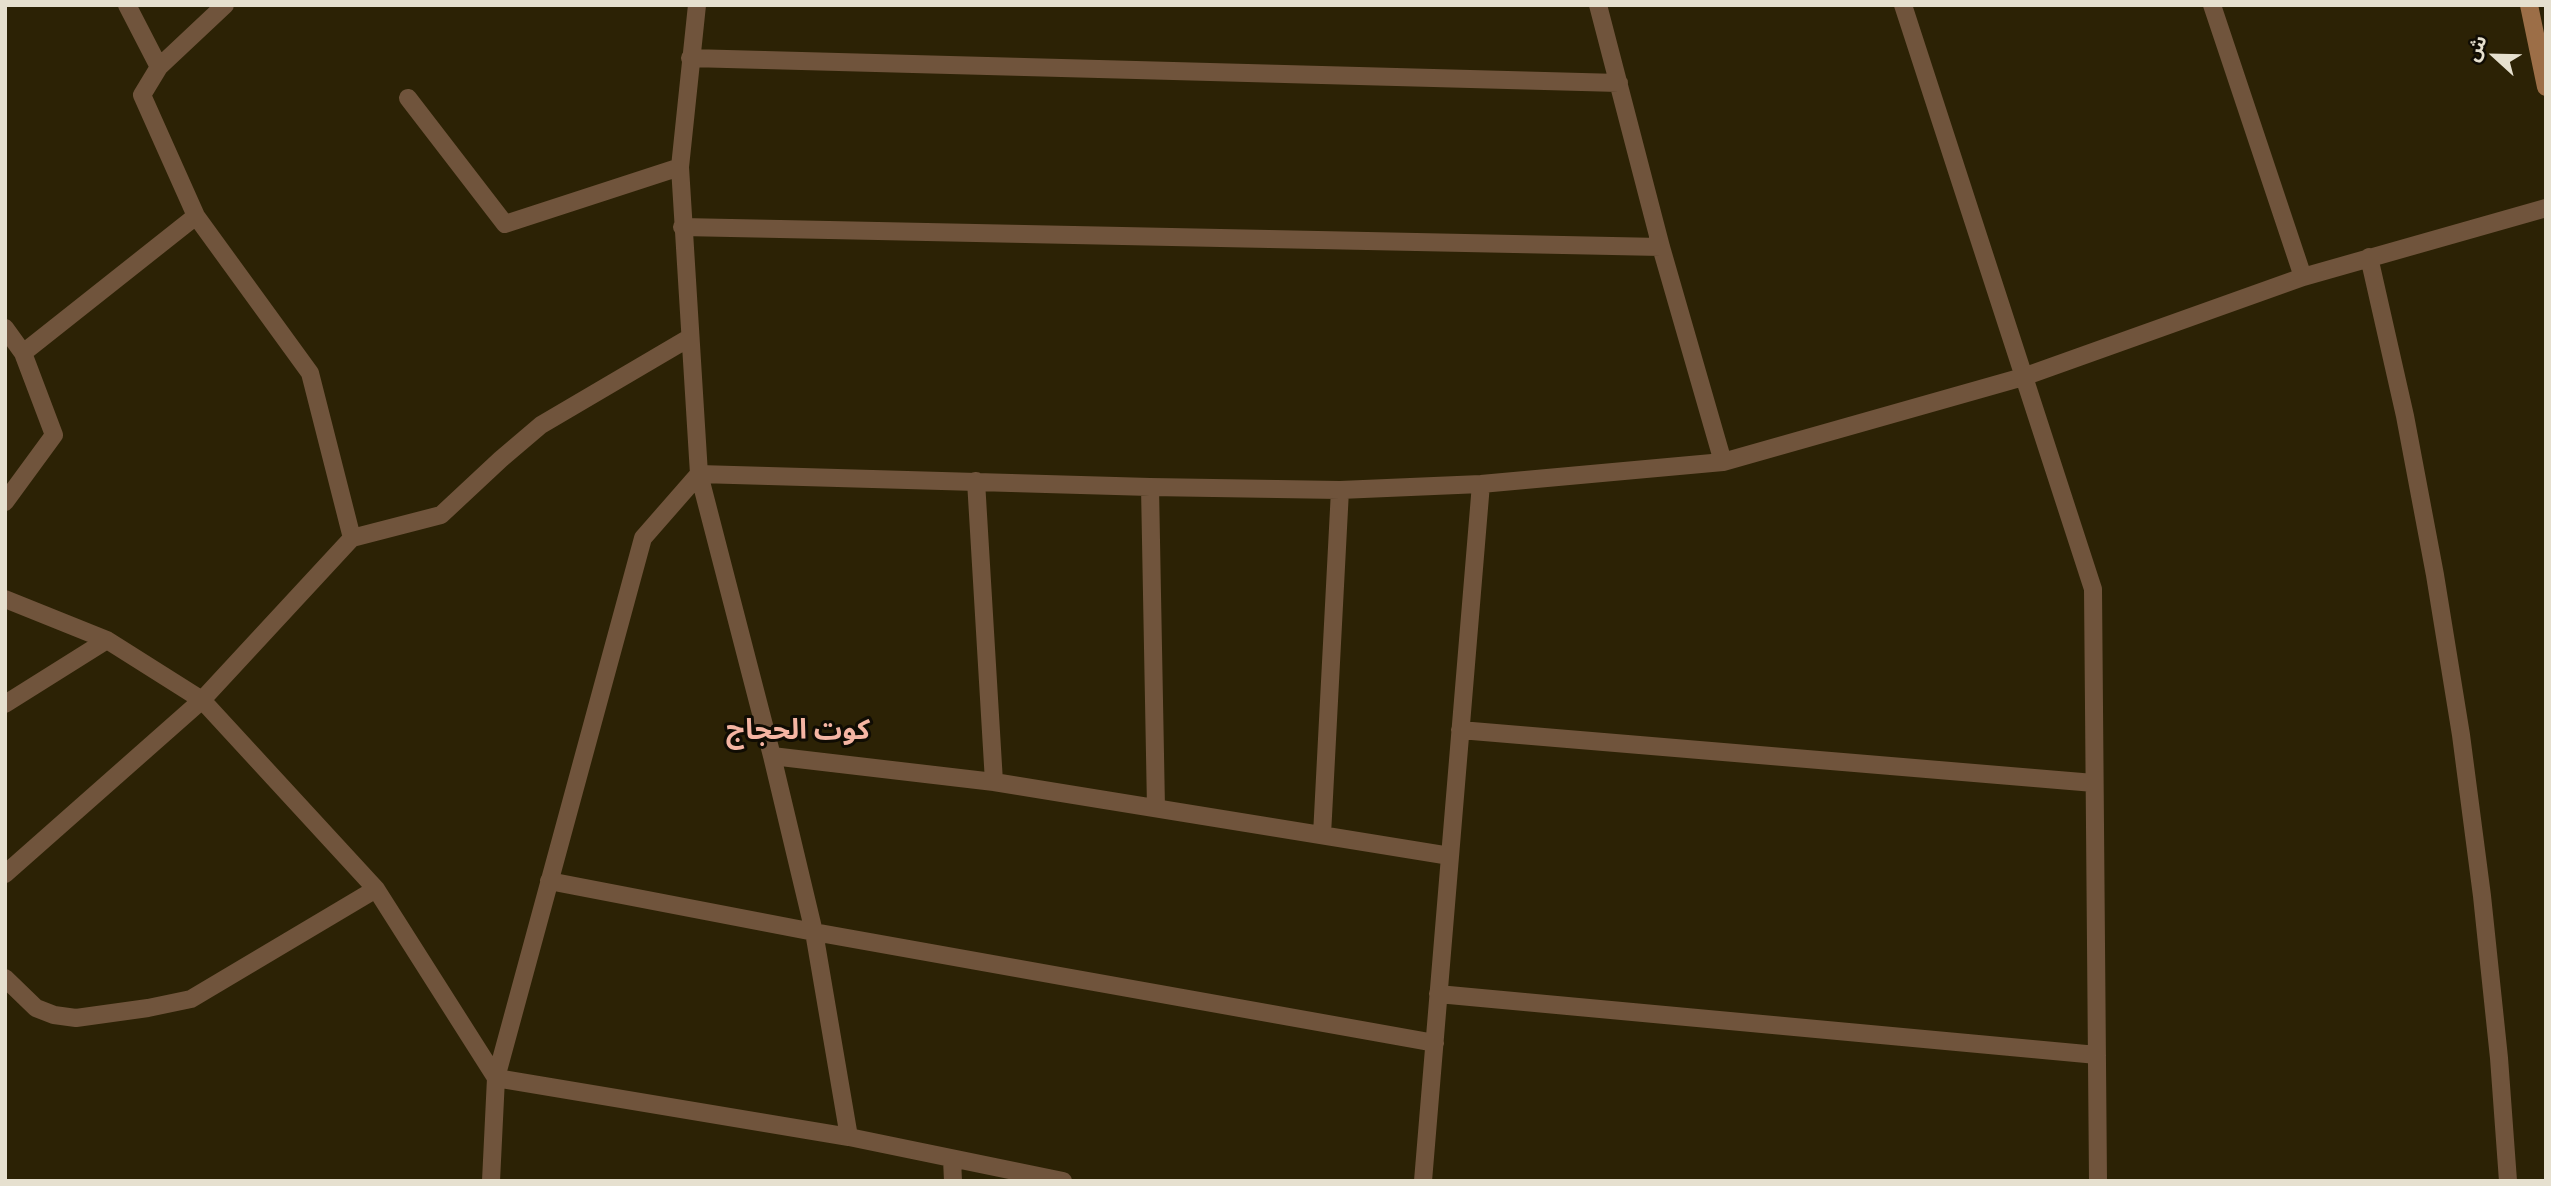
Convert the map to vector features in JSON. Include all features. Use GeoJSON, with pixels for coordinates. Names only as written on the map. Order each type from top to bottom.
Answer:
{"type":"FeatureCollection","features":[{"type":"Feature","properties":{"kind":"main road"},"geometry":{"type":"LineString","coordinates":[[2529,5],[2546,87]]}},
{"type":"Feature","properties":{"kind":"street"},"geometry":{"type":"LineString","coordinates":[[127,5],[159,67]]}},
{"type":"Feature","properties":{"kind":"street"},"geometry":{"type":"LineString","coordinates":[[225,5],[159,67],[142,95],[196,216],[310,373],[352,538]]}},
{"type":"Feature","properties":{"kind":"street"},"geometry":{"type":"LineString","coordinates":[[696,5],[680,167],[699,474],[814,932],[849,1137]]}},
{"type":"Feature","properties":{"kind":"street"},"geometry":{"type":"LineString","coordinates":[[1598,5],[1661,247],[1723,462]]}},
{"type":"Feature","properties":{"kind":"street"},"geometry":{"type":"LineString","coordinates":[[1903,5],[2093,589],[2098,1181]]}},
{"type":"Feature","properties":{"kind":"street"},"geometry":{"type":"LineString","coordinates":[[2212,5],[2303,277]]}},
{"type":"Feature","properties":{"kind":"street"},"geometry":{"type":"LineString","coordinates":[[690,58],[1619,83]]}},
{"type":"Feature","properties":{"kind":"street"},"geometry":{"type":"LineString","coordinates":[[408,98],[505,224],[680,167]]}},
{"type":"Feature","properties":{"kind":"street"},"geometry":{"type":"LineString","coordinates":[[699,474],[1340,490],[1481,484],[1723,462],[2023,377],[2303,277],[2546,208]]}},
{"type":"Feature","properties":{"kind":"street"},"geometry":{"type":"LineString","coordinates":[[23,354],[196,216]]}},
{"type":"Feature","properties":{"kind":"street"},"geometry":{"type":"LineString","coordinates":[[682,228],[1661,247]]}},
{"type":"Feature","properties":{"kind":"street"},"geometry":{"type":"LineString","coordinates":[[2369,257],[2410,442],[2461,735],[2485,923],[2508,1181]]}},
{"type":"Feature","properties":{"kind":"street"},"geometry":{"type":"LineString","coordinates":[[5,328],[23,354],[54,435],[5,502]]}},
{"type":"Feature","properties":{"kind":"street"},"geometry":{"type":"LineString","coordinates":[[5,874],[202,700],[352,538],[441,515],[501,458],[541,425],[689,338]]}},
{"type":"Feature","properties":{"kind":"street"},"geometry":{"type":"LineString","coordinates":[[491,1181],[496,1078],[643,538],[699,474]]}},
{"type":"Feature","properties":{"kind":"street"},"geometry":{"type":"LineString","coordinates":[[976,481],[993,782]]}},
{"type":"Feature","properties":{"kind":"street"},"geometry":{"type":"LineString","coordinates":[[1423,1181],[1481,484]]}},
{"type":"Feature","properties":{"kind":"street"},"geometry":{"type":"LineString","coordinates":[[1150,487],[1156,808]]}},
{"type":"Feature","properties":{"kind":"street"},"geometry":{"type":"LineString","coordinates":[[1322,835],[1340,490]]}},
{"type":"Feature","properties":{"kind":"street"},"geometry":{"type":"LineString","coordinates":[[5,599],[107,639],[202,700],[376,889],[496,1078],[849,1137],[1063,1181]]}},
{"type":"Feature","properties":{"kind":"street"},"geometry":{"type":"LineString","coordinates":[[5,704],[107,639]]}},
{"type":"Feature","properties":{"kind":"street"},"geometry":{"type":"LineString","coordinates":[[1460,730],[2094,783]]}},
{"type":"Feature","properties":{"kind":"street"},"geometry":{"type":"LineString","coordinates":[[772,757],[993,782],[1450,856]]}},
{"type":"Feature","properties":{"kind":"street"},"geometry":{"type":"LineString","coordinates":[[549,881],[814,932],[1435,1043]]}},
{"type":"Feature","properties":{"kind":"street"},"geometry":{"type":"LineString","coordinates":[[5,978],[36,1008],[54,1015],[76,1018],[191,999],[376,889]]}},
{"type":"Feature","properties":{"kind":"street"},"geometry":{"type":"LineString","coordinates":[[1438,993],[2097,1055]]}},
{"type":"Feature","properties":{"kind":"street"},"geometry":{"type":"LineString","coordinates":[[952,1159],[953,1181]]}},
{"type":"Feature","properties":{"kind":"district","name":"كوت الحجاج"},"geometry":{"type":"Point","coordinates":[798,730]}}]}
